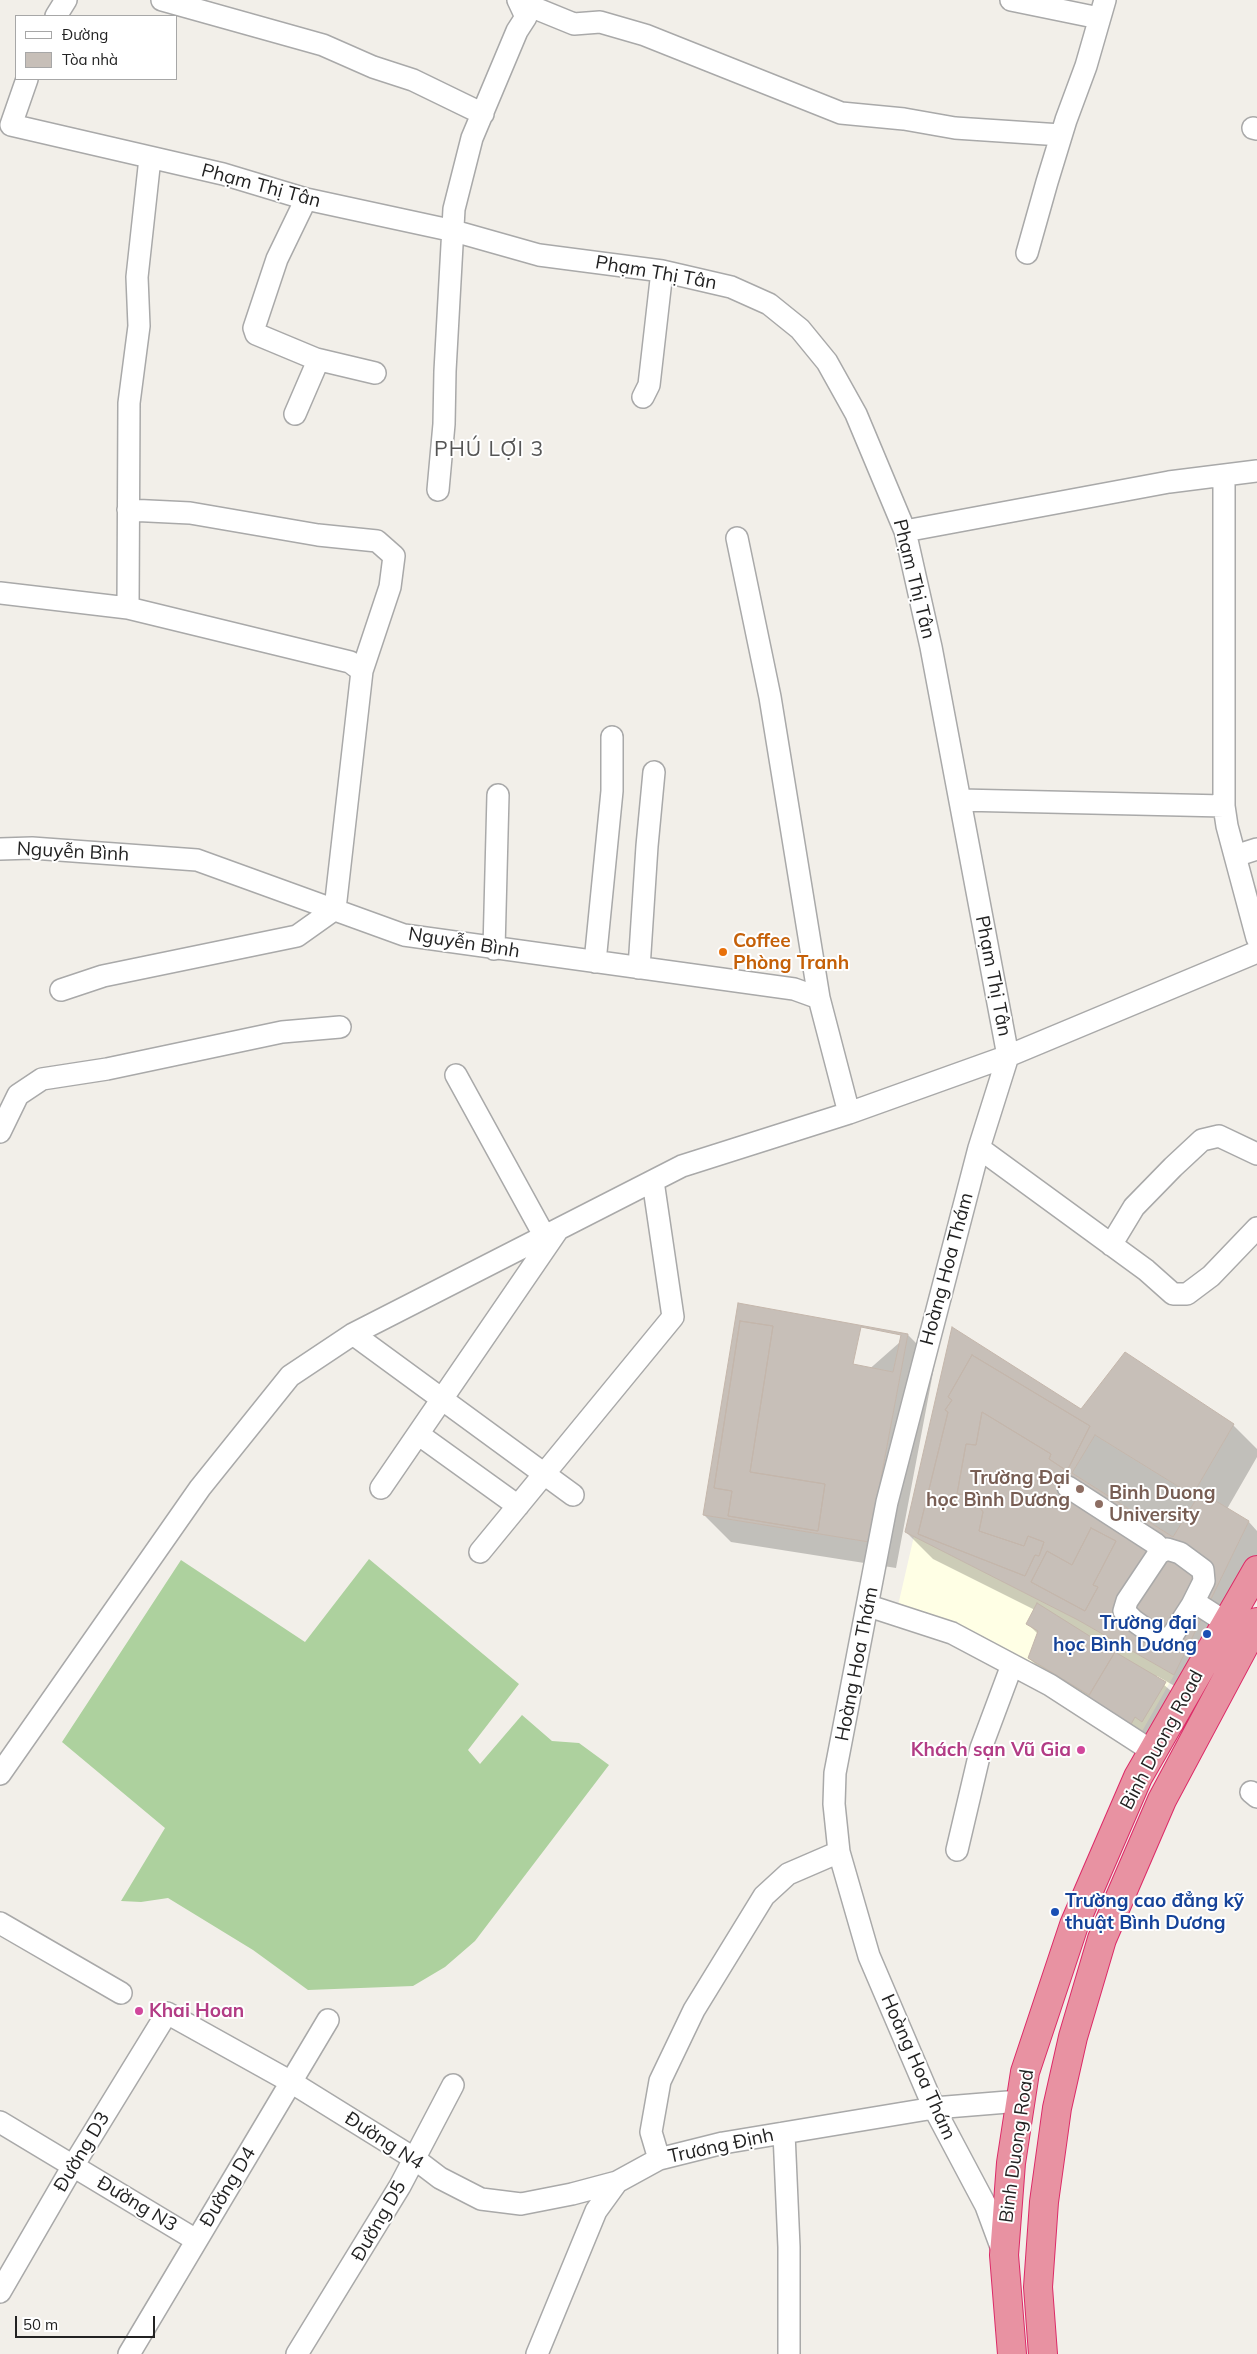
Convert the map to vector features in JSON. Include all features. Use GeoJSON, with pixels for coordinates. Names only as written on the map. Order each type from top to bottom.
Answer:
{"type":"FeatureCollection","features":[{"type":"Feature","properties":{"kind":"highway","name":"Binh Duong Road"},"geometry":{"type":"LineString","coordinates":[[1012,2354],[1004,2254],[1011,2163],[1025,2072],[1074,1925],[1138,1777],[1257,1570]]}},
{"type":"Feature","properties":{"kind":"highway","name":"Binh Duong Road"},"geometry":{"type":"LineString","coordinates":[[1043,2354],[1038,2287],[1044,2202],[1057,2108],[1073,2037],[1102,1939],[1162,1800],[1257,1622]]}},
{"type":"Feature","properties":{"kind":"highway"},"geometry":{"type":"LineString","coordinates":[[1020,2101],[1057,2108]]}},
{"type":"Feature","properties":{"kind":"street"},"geometry":{"type":"LineString","coordinates":[[57,15],[66,0]]}},
{"type":"Feature","properties":{"kind":"street"},"geometry":{"type":"LineString","coordinates":[[162,0],[323,45],[373,67],[413,80],[483,114]]}},
{"type":"Feature","properties":{"kind":"street"},"geometry":{"type":"LineString","coordinates":[[1011,0],[1102,9],[1086,66],[1061,135],[1028,253]]}},
{"type":"Feature","properties":{"kind":"street"},"geometry":{"type":"LineString","coordinates":[[438,490],[444,424],[454,209],[472,138],[517,31],[526,16],[519,1]]}},
{"type":"Feature","properties":{"kind":"street"},"geometry":{"type":"LineString","coordinates":[[519,1],[574,24],[600,22],[645,35],[842,113],[904,119],[955,128],[1061,135]]}},
{"type":"Feature","properties":{"kind":"street","name":"Phạm Thị Tân"},"geometry":{"type":"LineString","coordinates":[[27,80],[6,125],[222,174],[306,199],[454,231],[539,255],[662,271],[731,287],[769,304],[800,329],[827,362],[856,414],[904,531],[931,647],[1008,1056]]}},
{"type":"Feature","properties":{"kind":"street"},"geometry":{"type":"LineString","coordinates":[[128,608],[129,403],[139,326],[137,277],[150,158]]}},
{"type":"Feature","properties":{"kind":"street"},"geometry":{"type":"LineString","coordinates":[[306,199],[277,259],[254,328],[256,334],[316,359],[375,373]]}},
{"type":"Feature","properties":{"kind":"street"},"geometry":{"type":"LineString","coordinates":[[643,397],[649,384],[662,271]]}},
{"type":"Feature","properties":{"kind":"street"},"geometry":{"type":"LineString","coordinates":[[295,414],[318,363],[316,359]]}},
{"type":"Feature","properties":{"kind":"street"},"geometry":{"type":"LineString","coordinates":[[904,531],[1169,482],[1257,471]]}},
{"type":"Feature","properties":{"kind":"street"},"geometry":{"type":"LineString","coordinates":[[1224,475],[1224,806],[1257,938]]}},
{"type":"Feature","properties":{"kind":"street"},"geometry":{"type":"LineString","coordinates":[[60,990],[104,976],[297,936],[335,909],[362,671],[390,587],[394,556],[377,541],[318,535],[190,513],[128,510]]}},
{"type":"Feature","properties":{"kind":"street"},"geometry":{"type":"LineString","coordinates":[[737,538],[770,697],[819,998],[849,1113]]}},
{"type":"Feature","properties":{"kind":"street"},"geometry":{"type":"LineString","coordinates":[[0,593],[128,608],[350,662],[362,671]]}},
{"type":"Feature","properties":{"kind":"street"},"geometry":{"type":"LineString","coordinates":[[595,962],[612,791],[612,737]]}},
{"type":"Feature","properties":{"kind":"street"},"geometry":{"type":"LineString","coordinates":[[639,968],[646,846],[654,772]]}},
{"type":"Feature","properties":{"kind":"street"},"geometry":{"type":"LineString","coordinates":[[494,949],[498,795]]}},
{"type":"Feature","properties":{"kind":"street"},"geometry":{"type":"LineString","coordinates":[[960,800],[1224,806]]}},
{"type":"Feature","properties":{"kind":"street","name":"Nguyễn Bình"},"geometry":{"type":"LineString","coordinates":[[0,848],[32,848],[198,860],[404,935],[494,949],[794,989],[819,998]]}},
{"type":"Feature","properties":{"kind":"street"},"geometry":{"type":"LineString","coordinates":[[1235,856],[1257,849]]}},
{"type":"Feature","properties":{"kind":"street"},"geometry":{"type":"LineString","coordinates":[[0,1774],[206,1480],[290,1376],[353,1334],[682,1166],[849,1113],[1008,1056],[1257,952]]}},
{"type":"Feature","properties":{"kind":"street"},"geometry":{"type":"LineString","coordinates":[[0,1132],[18,1095],[42,1079],[107,1069],[282,1032],[340,1027]]}},
{"type":"Feature","properties":{"kind":"street","name":"Hoàng Hoa Thám"},"geometry":{"type":"LineString","coordinates":[[1004,2254],[986,2206],[934,2108],[869,1956],[839,1852],[834,1804],[836,1773],[869,1606],[887,1502],[979,1148],[1008,1056]]}},
{"type":"Feature","properties":{"kind":"street"},"geometry":{"type":"LineString","coordinates":[[456,1075],[552,1233]]}},
{"type":"Feature","properties":{"kind":"street"},"geometry":{"type":"LineString","coordinates":[[1111,1245],[1134,1207],[1173,1166],[1202,1140],[1219,1136],[1257,1154]]}},
{"type":"Feature","properties":{"kind":"street"},"geometry":{"type":"LineString","coordinates":[[979,1148],[1146,1270],[1173,1294],[1187,1294],[1210,1276],[1257,1228]]}},
{"type":"Feature","properties":{"kind":"street"},"geometry":{"type":"LineString","coordinates":[[480,1552],[673,1317],[653,1181]]}},
{"type":"Feature","properties":{"kind":"street"},"geometry":{"type":"LineString","coordinates":[[381,1488],[552,1233]]}},
{"type":"Feature","properties":{"kind":"street"},"geometry":{"type":"LineString","coordinates":[[353,1334],[573,1495]]}},
{"type":"Feature","properties":{"kind":"street"},"geometry":{"type":"LineString","coordinates":[[418,1434],[518,1506]]}},
{"type":"Feature","properties":{"kind":"street"},"geometry":{"type":"LineString","coordinates":[[1068,1487],[1156,1544],[1159,1553]]}},
{"type":"Feature","properties":{"kind":"street"},"geometry":{"type":"LineString","coordinates":[[1167,1549],[1180,1553],[1203,1570],[1204,1581],[1192,1605],[1172,1636],[1164,1638],[1154,1635],[1124,1611],[1127,1601],[1159,1553],[1167,1549]]}},
{"type":"Feature","properties":{"kind":"street"},"geometry":{"type":"LineString","coordinates":[[1192,1605],[1199,1605],[1227,1622]]}},
{"type":"Feature","properties":{"kind":"street"},"geometry":{"type":"LineString","coordinates":[[869,1606],[952,1633],[1050,1685],[1152,1751]]}},
{"type":"Feature","properties":{"kind":"street"},"geometry":{"type":"LineString","coordinates":[[957,1850],[981,1748],[1012,1665]]}},
{"type":"Feature","properties":{"kind":"street"},"geometry":{"type":"LineString","coordinates":[[659,2159],[652,2132],[660,2081],[694,2010],[764,1896],[788,1874],[839,1852]]}},
{"type":"Feature","properties":{"kind":"street"},"geometry":{"type":"LineString","coordinates":[[0,1922],[121,1993]]}},
{"type":"Feature","properties":{"kind":"street","name":"Đường N4"},"geometry":{"type":"LineString","coordinates":[[167,2013],[290,2082],[415,2159],[440,2178],[481,2199],[521,2204],[572,2194],[617,2182]]}},
{"type":"Feature","properties":{"kind":"street","name":"Đường D3"},"geometry":{"type":"LineString","coordinates":[[0,2292],[167,2013]]}},
{"type":"Feature","properties":{"kind":"street","name":"Đường D4"},"geometry":{"type":"LineString","coordinates":[[129,2354],[328,2020]]}},
{"type":"Feature","properties":{"kind":"street","name":"Đường D5"},"geometry":{"type":"LineString","coordinates":[[297,2354],[363,2250],[415,2159],[453,2084]]}},
{"type":"Feature","properties":{"kind":"street","name":"Trương Định"},"geometry":{"type":"LineString","coordinates":[[537,2354],[596,2211],[617,2182],[659,2159],[723,2143],[934,2108],[1020,2101]]}},
{"type":"Feature","properties":{"kind":"street","name":"Đường N3"},"geometry":{"type":"LineString","coordinates":[[0,2122],[196,2240]]}},
{"type":"Feature","properties":{"kind":"street"},"geometry":{"type":"LineString","coordinates":[[784,2133],[789,2247],[789,2354]]}},
{"type":"Feature","properties":{"kind":"shaded area"},"geometry":{"type":"Polygon","coordinates":[[[914,1536],[1078,1620],[1174,1675],[1141,1733],[897,1610],[914,1536]]]}},
{"type":"Feature","properties":{"kind":"green space"},"geometry":{"type":"Polygon","coordinates":[[[369,1559],[519,1684],[468,1750],[480,1764],[522,1715],[552,1741],[579,1743],[609,1765],[475,1941],[445,1967],[413,1986],[308,1990],[253,1950],[168,1898],[141,1902],[121,1901],[165,1828],[62,1742],[181,1560],[305,1642],[369,1559]]]}},
{"type":"Feature","properties":{"kind":"building"},"geometry":{"type":"Polygon","coordinates":[[[738,1303],[908,1334],[869,1542],[703,1515],[738,1303]],[[740,1321],[714,1488],[732,1491],[728,1516],[818,1531],[825,1484],[750,1472],[773,1326],[740,1321]]]}},
{"type":"Feature","properties":{"kind":"building"},"geometry":{"type":"Polygon","coordinates":[[[740,1321],[773,1326],[750,1472],[825,1484],[818,1531],[728,1516],[732,1491],[714,1488],[740,1321]]]}},
{"type":"Feature","properties":{"kind":"building"},"geometry":{"type":"Polygon","coordinates":[[[861,1327],[901,1335],[893,1372],[853,1364],[861,1327]]]}},
{"type":"Feature","properties":{"kind":"building","name":"Binh Duong University"},"geometry":{"type":"Polygon","coordinates":[[[952,1327],[1081,1409],[1125,1352],[1234,1424],[1196,1489],[1249,1521],[1174,1675],[1078,1620],[905,1532],[952,1327]],[[972,1355],[948,1397],[952,1400],[945,1410],[948,1412],[918,1534],[1025,1576],[1035,1555],[1039,1556],[1044,1542],[1028,1536],[1024,1546],[979,1531],[983,1512],[972,1495],[957,1494],[966,1444],[976,1445],[982,1412],[1051,1454],[1049,1459],[1067,1471],[1090,1426],[972,1355]],[[1091,1528],[1072,1565],[1047,1551],[1031,1582],[1085,1611],[1098,1587],[1093,1585],[1116,1541],[1091,1528]]]}},
{"type":"Feature","properties":{"kind":"building"},"geometry":{"type":"Polygon","coordinates":[[[972,1355],[1090,1426],[1067,1471],[1049,1459],[1051,1454],[982,1412],[976,1445],[966,1444],[957,1494],[972,1495],[983,1512],[979,1531],[1024,1546],[1028,1536],[1044,1542],[1039,1556],[1035,1555],[1025,1576],[918,1534],[948,1412],[945,1410],[952,1400],[948,1397],[972,1355]]]}},
{"type":"Feature","properties":{"kind":"building"},"geometry":{"type":"Polygon","coordinates":[[[1095,1435],[1197,1498],[1173,1537],[1072,1473],[1095,1435]]]}},
{"type":"Feature","properties":{"kind":"building"},"geometry":{"type":"Polygon","coordinates":[[[1091,1528],[1116,1541],[1093,1585],[1098,1587],[1085,1611],[1031,1582],[1047,1551],[1072,1565],[1091,1528]]]}},
{"type":"Feature","properties":{"kind":"building"},"geometry":{"type":"Polygon","coordinates":[[[1037,1603],[1115,1652],[1089,1695],[1028,1658],[1038,1631],[1026,1624],[1037,1603]]]}},
{"type":"Feature","properties":{"kind":"building"},"geometry":{"type":"Polygon","coordinates":[[[1115,1652],[1166,1682],[1142,1722],[1135,1717],[1128,1730],[1084,1704],[1115,1652]]]}},
{"type":"Feature","properties":{"kind":"place","name":"Coffee Phòng Tranh"},"geometry":{"type":"Point","coordinates":[723,952]}},
{"type":"Feature","properties":{"kind":"place","name":"Trường Đại học Bình Dương"},"geometry":{"type":"Point","coordinates":[1080,1489]}},
{"type":"Feature","properties":{"kind":"place","name":"Binh Duong University"},"geometry":{"type":"Point","coordinates":[1099,1504]}},
{"type":"Feature","properties":{"kind":"place","name":"Trường đại học Bình Dương"},"geometry":{"type":"Point","coordinates":[1207,1634]}},
{"type":"Feature","properties":{"kind":"place","name":"Khách sạn Vũ Gia"},"geometry":{"type":"Point","coordinates":[1081,1750]}},
{"type":"Feature","properties":{"kind":"place","name":"Trường cao đẳng kỹ thuật Bình Dương"},"geometry":{"type":"Point","coordinates":[1055,1912]}},
{"type":"Feature","properties":{"kind":"place","name":"Khai Hoan"},"geometry":{"type":"Point","coordinates":[139,2011]}},
{"type":"Feature","properties":{"kind":"district","name":"PHÚ LỢI 3"},"geometry":{"type":"Point","coordinates":[489,450]}}]}
